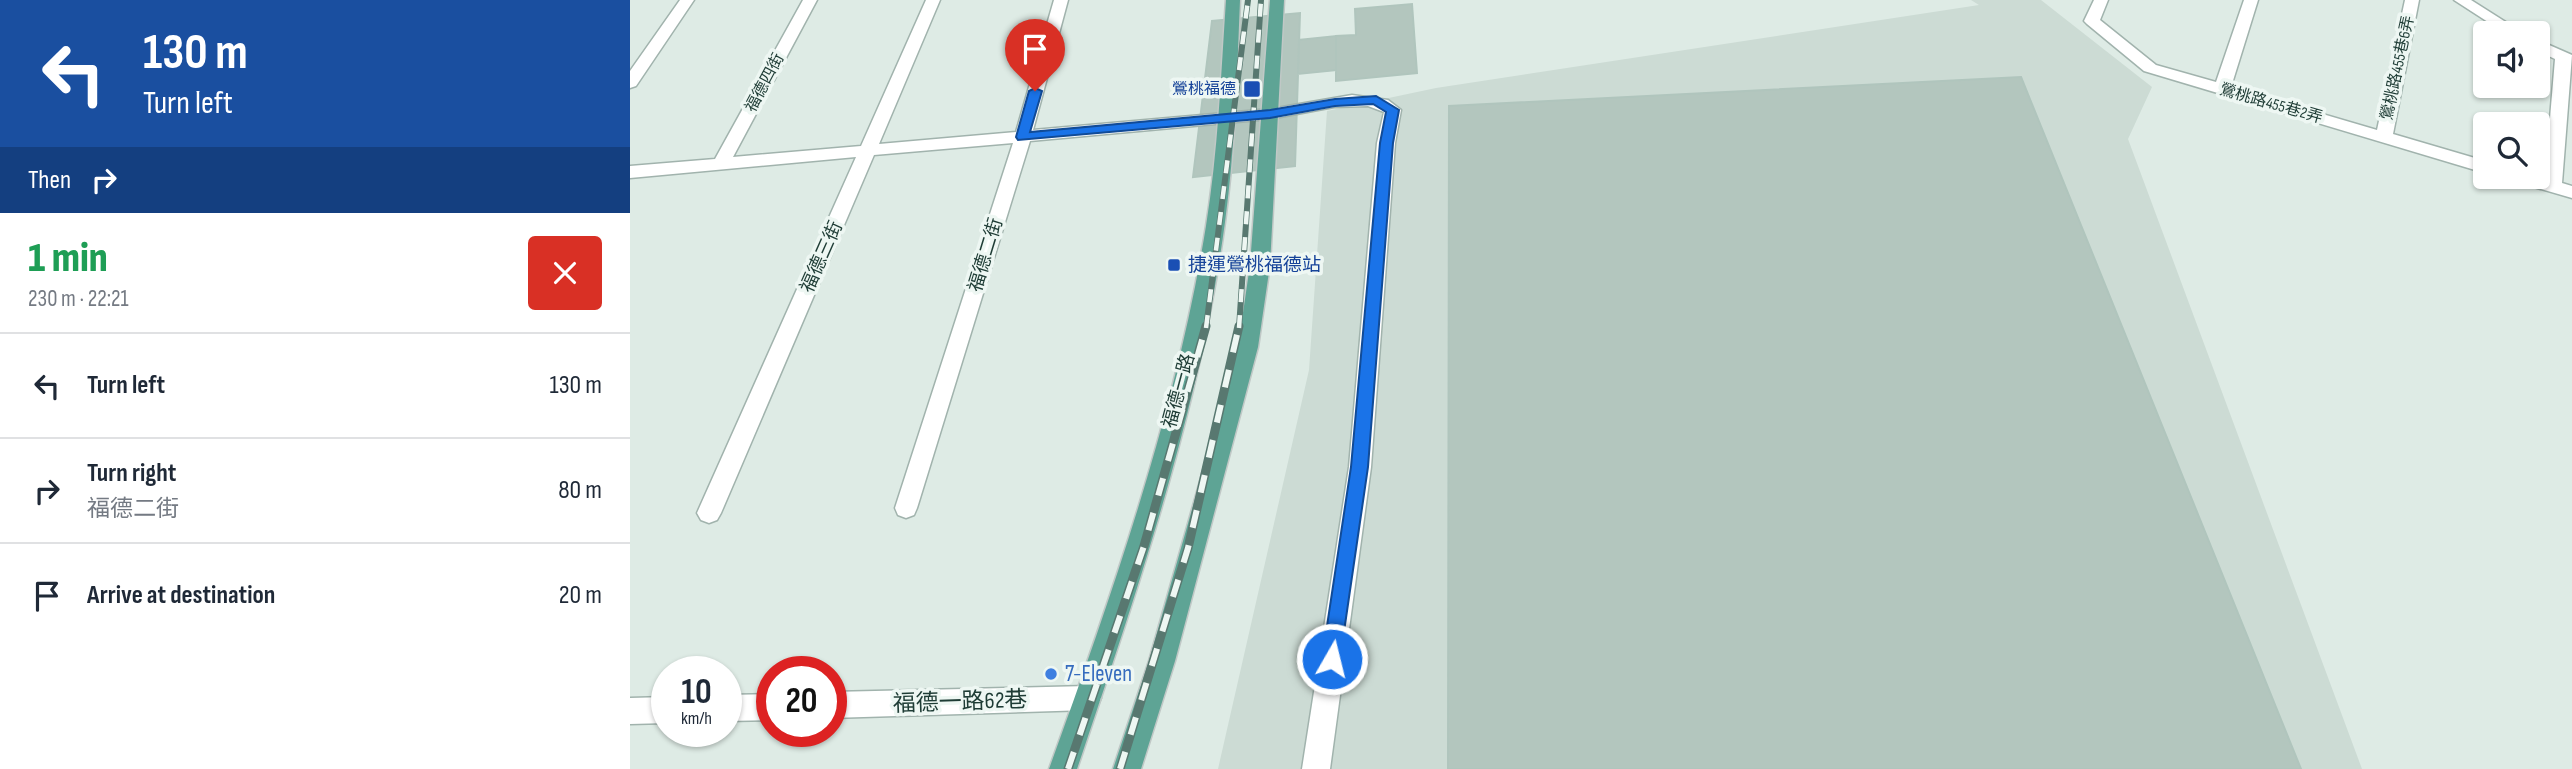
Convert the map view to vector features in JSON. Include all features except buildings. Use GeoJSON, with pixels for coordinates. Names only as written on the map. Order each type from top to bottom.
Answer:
{"type":"FeatureCollection","features":[{"type":"Feature","properties":{"kind":"main road","name":"福德一路"},"geometry":{"type":"LineString","coordinates":[[1063,769],[1144,520],[1200,312],[1212,250],[1226,118],[1233,0]]}},
{"type":"Feature","properties":{"kind":"main road"},"geometry":{"type":"LineString","coordinates":[[1127,769],[1166,648],[1248,347],[1260,265],[1277,0]]}},
{"type":"Feature","properties":{"kind":"street"},"geometry":{"type":"LineString","coordinates":[[630,83],[687,0]]}},
{"type":"Feature","properties":{"kind":"street","name":"福德四街"},"geometry":{"type":"LineString","coordinates":[[720,165],[810,0]]}},
{"type":"Feature","properties":{"kind":"street","name":"福德三街"},"geometry":{"type":"LineString","coordinates":[[709,513],[933,0]]}},
{"type":"Feature","properties":{"kind":"street","name":"福德二街"},"geometry":{"type":"LineString","coordinates":[[906,508],[1023,137],[1061,0]]}},
{"type":"Feature","properties":{"kind":"street","name":"鶯桃路455巷2弄"},"geometry":{"type":"LineString","coordinates":[[2101,0],[2092,21],[2150,68],[2473,163]]}},
{"type":"Feature","properties":{"kind":"street"},"geometry":{"type":"LineString","coordinates":[[2222,89],[2251,0]]}},
{"type":"Feature","properties":{"kind":"street","name":"鶯桃路455巷6弄"},"geometry":{"type":"LineString","coordinates":[[2384,137],[2412,0]]}},
{"type":"Feature","properties":{"kind":"street"},"geometry":{"type":"LineString","coordinates":[[2461,0],[2495,21]]}},
{"type":"Feature","properties":{"kind":"street"},"geometry":{"type":"LineString","coordinates":[[2550,51],[2567,59],[2553,187]]}},
{"type":"Feature","properties":{"kind":"street"},"geometry":{"type":"LineString","coordinates":[[630,172],[1270,114],[1310,106],[1376,100],[1393,110],[1386,143],[1360,467],[1316,769]]}},
{"type":"Feature","properties":{"kind":"street"},"geometry":{"type":"LineString","coordinates":[[2550,186],[2572,192]]}},
{"type":"Feature","properties":{"kind":"street","name":"福德一路62巷"},"geometry":{"type":"LineString","coordinates":[[847,705],[1088,698]]}},
{"type":"Feature","properties":{"kind":"street"},"geometry":{"type":"LineString","coordinates":[[630,711],[651,710]]}},
{"type":"Feature","properties":{"kind":"shaded area"},"geometry":{"type":"Polygon","coordinates":[[[1971,0],[2041,0],[2152,87],[2128,139],[2362,769],[1218,769],[1309,370],[1327,111],[1436,88],[1979,5],[1971,0]]]}},
{"type":"Feature","properties":{"kind":"railway"},"geometry":{"type":"LineString","coordinates":[[1206,328],[1248,0]]}},
{"type":"Feature","properties":{"kind":"railway"},"geometry":{"type":"LineString","coordinates":[[1239,328],[1261,0]]}},
{"type":"Feature","properties":{"kind":"railway"},"geometry":{"type":"LineString","coordinates":[[1068,769],[1144,546],[1206,326]]}},
{"type":"Feature","properties":{"kind":"railway"},"geometry":{"type":"LineString","coordinates":[[1120,769],[1188,548],[1239,326]]}},
{"type":"Feature","properties":{"kind":"place","name":"鶯桃福德"},"geometry":{"type":"Point","coordinates":[1252,89]}},
{"type":"Feature","properties":{"kind":"place","name":"捷運鶯桃福德站"},"geometry":{"type":"Point","coordinates":[1174,265]}},
{"type":"Feature","properties":{"kind":"place","name":"7-Eleven"},"geometry":{"type":"Point","coordinates":[1051,674]}},
{"type":"Feature","properties":{"kind":"route"},"geometry":{"type":"LineString","coordinates":[[1035,91],[1023,137],[1270,114],[1297,108],[1376,100],[1393,110],[1386,143],[1360,467],[1332,659]]}}]}
